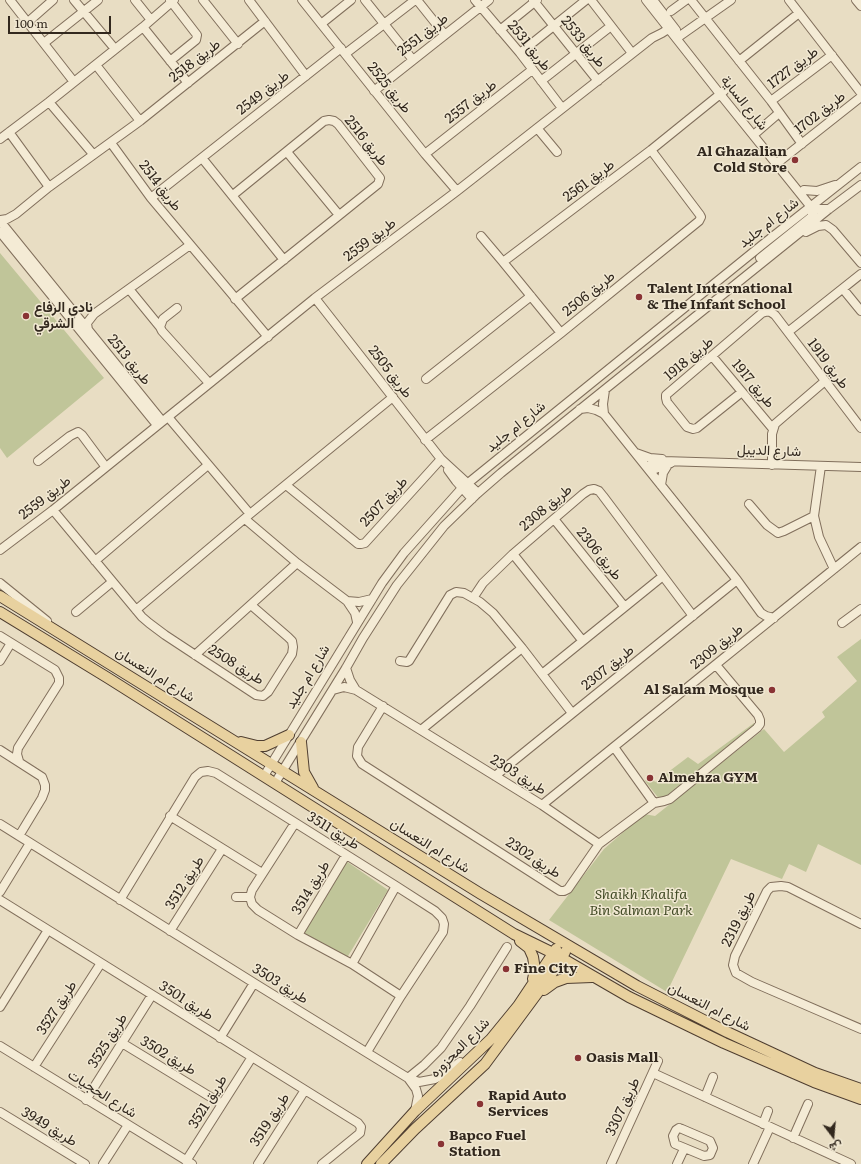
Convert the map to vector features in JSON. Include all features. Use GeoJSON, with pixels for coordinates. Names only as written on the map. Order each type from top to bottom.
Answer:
{"type":"FeatureCollection","features":[{"type":"Feature","properties":{"kind":"main road","name":"شارع ام النعسان"},"geometry":{"type":"LineString","coordinates":[[0,596],[481,894],[637,986],[727,1032],[815,1073],[861,1089]]}},
{"type":"Feature","properties":{"kind":"main road","name":"شارع ام النعسان"},"geometry":{"type":"LineString","coordinates":[[0,612],[108,678],[514,934],[629,996],[724,1043],[814,1082],[861,1099]]}},
{"type":"Feature","properties":{"kind":"main road"},"geometry":{"type":"LineString","coordinates":[[235,741],[264,746],[289,735]]}},
{"type":"Feature","properties":{"kind":"main road"},"geometry":{"type":"LineString","coordinates":[[301,742],[304,772],[314,790]]}},
{"type":"Feature","properties":{"kind":"main road"},"geometry":{"type":"LineString","coordinates":[[514,934],[529,948],[533,956],[535,970],[532,985]]}},
{"type":"Feature","properties":{"kind":"main road","name":"شارع المحزوره"},"geometry":{"type":"LineString","coordinates":[[367,1164],[415,1111],[480,1051],[518,1006],[532,985],[557,956],[565,944]]}},
{"type":"Feature","properties":{"kind":"main road","name":"شارع المحزوره"},"geometry":{"type":"LineString","coordinates":[[381,1164],[415,1129],[485,1064],[550,976],[557,956]]}},
{"type":"Feature","properties":{"kind":"main road"},"geometry":{"type":"LineString","coordinates":[[533,999],[555,982],[566,978],[594,977]]}},
{"type":"Feature","properties":{"kind":"street"},"geometry":{"type":"LineString","coordinates":[[10,0],[74,82]]}},
{"type":"Feature","properties":{"kind":"street"},"geometry":{"type":"LineString","coordinates":[[28,22],[54,0]]}},
{"type":"Feature","properties":{"kind":"street"},"geometry":{"type":"LineString","coordinates":[[74,0],[115,49]]}},
{"type":"Feature","properties":{"kind":"street"},"geometry":{"type":"LineString","coordinates":[[44,44],[98,0]]}},
{"type":"Feature","properties":{"kind":"street"},"geometry":{"type":"LineString","coordinates":[[135,0],[151,20]]}},
{"type":"Feature","properties":{"kind":"street"},"geometry":{"type":"LineString","coordinates":[[203,0],[238,44]]}},
{"type":"Feature","properties":{"kind":"street"},"geometry":{"type":"LineString","coordinates":[[249,0],[306,76]]}},
{"type":"Feature","properties":{"kind":"street","name":"طريق 2525"},"geometry":{"type":"LineString","coordinates":[[302,0],[456,191]]}},
{"type":"Feature","properties":{"kind":"street"},"geometry":{"type":"LineString","coordinates":[[321,24],[351,0]]}},
{"type":"Feature","properties":{"kind":"street"},"geometry":{"type":"LineString","coordinates":[[365,0],[413,60]]}},
{"type":"Feature","properties":{"kind":"street"},"geometry":{"type":"LineString","coordinates":[[416,0],[444,35]]}},
{"type":"Feature","properties":{"kind":"street","name":"طريق 2549"},"geometry":{"type":"LineString","coordinates":[[151,198],[306,76],[384,24],[416,0]]}},
{"type":"Feature","properties":{"kind":"street","name":"طريق 2531"},"geometry":{"type":"LineString","coordinates":[[475,0],[520,53],[562,108]]}},
{"type":"Feature","properties":{"kind":"street","name":"طريق 2551"},"geometry":{"type":"LineString","coordinates":[[374,90],[489,0]]}},
{"type":"Feature","properties":{"kind":"street"},"geometry":{"type":"LineString","coordinates":[[520,53],[586,0]]}},
{"type":"Feature","properties":{"kind":"street"},"geometry":{"type":"LineString","coordinates":[[591,0],[632,54]]}},
{"type":"Feature","properties":{"kind":"street","name":"شارع الساية"},"geometry":{"type":"LineString","coordinates":[[646,0],[679,37],[722,93],[814,206]]}},
{"type":"Feature","properties":{"kind":"street","name":"شارع الساية"},"geometry":{"type":"LineString","coordinates":[[653,0],[668,25]]}},
{"type":"Feature","properties":{"kind":"street"},"geometry":{"type":"LineString","coordinates":[[671,11],[686,0]]}},
{"type":"Feature","properties":{"kind":"street","name":"طريق 1727"},"geometry":{"type":"LineString","coordinates":[[691,0],[771,101],[802,144]]}},
{"type":"Feature","properties":{"kind":"street"},"geometry":{"type":"LineString","coordinates":[[679,37],[731,0]]}},
{"type":"Feature","properties":{"kind":"street"},"geometry":{"type":"LineString","coordinates":[[789,0],[861,93]]}},
{"type":"Feature","properties":{"kind":"street"},"geometry":{"type":"LineString","coordinates":[[856,0],[861,6]]}},
{"type":"Feature","properties":{"kind":"street"},"geometry":{"type":"LineString","coordinates":[[0,139],[96,65],[143,27],[172,1],[197,35],[196,40],[170,61]]}},
{"type":"Feature","properties":{"kind":"street"},"geometry":{"type":"LineString","coordinates":[[500,30],[535,1]]}},
{"type":"Feature","properties":{"kind":"street","name":"طريق 2533"},"geometry":{"type":"LineString","coordinates":[[535,1],[553,26],[598,81]]}},
{"type":"Feature","properties":{"kind":"street"},"geometry":{"type":"LineString","coordinates":[[739,61],[799,13]]}},
{"type":"Feature","properties":{"kind":"street","name":"طريق 2518"},"geometry":{"type":"LineString","coordinates":[[0,221],[13,216],[93,154],[140,121],[266,21]]}},
{"type":"Feature","properties":{"kind":"street","name":"طريق 2559"},"geometry":{"type":"LineString","coordinates":[[0,550],[316,298],[598,81],[668,25]]}},
{"type":"Feature","properties":{"kind":"street"},"geometry":{"type":"LineString","coordinates":[[541,80],[611,26]]}},
{"type":"Feature","properties":{"kind":"street"},"geometry":{"type":"LineString","coordinates":[[143,27],[188,83]]}},
{"type":"Feature","properties":{"kind":"street","name":"طريق 1727"},"geometry":{"type":"LineString","coordinates":[[771,101],[832,55]]}},
{"type":"Feature","properties":{"kind":"street"},"geometry":{"type":"LineString","coordinates":[[96,65],[140,121]]}},
{"type":"Feature","properties":{"kind":"street","name":"طريق 2557"},"geometry":{"type":"LineString","coordinates":[[425,154],[532,70]]}},
{"type":"Feature","properties":{"kind":"street","name":"شارع الساية"},"geometry":{"type":"LineString","coordinates":[[722,93],[757,132],[778,162]]}},
{"type":"Feature","properties":{"kind":"street","name":"طريق 2561"},"geometry":{"type":"LineString","coordinates":[[503,262],[651,150],[722,93]]}},
{"type":"Feature","properties":{"kind":"street","name":"طريق 1702"},"geometry":{"type":"LineString","coordinates":[[778,162],[861,97]]}},
{"type":"Feature","properties":{"kind":"street"},"geometry":{"type":"LineString","coordinates":[[49,102],[93,154]]}},
{"type":"Feature","properties":{"kind":"street"},"geometry":{"type":"LineString","coordinates":[[757,132],[779,113]]}},
{"type":"Feature","properties":{"kind":"street","name":"طريق 2516"},"geometry":{"type":"LineString","coordinates":[[233,195],[324,121],[329,120],[338,124],[380,178],[378,184],[235,299]]}},
{"type":"Feature","properties":{"kind":"street"},"geometry":{"type":"LineString","coordinates":[[537,128],[556,152]]}},
{"type":"Feature","properties":{"kind":"street"},"geometry":{"type":"LineString","coordinates":[[8,132],[49,187]]}},
{"type":"Feature","properties":{"kind":"street","name":"طريق 2514"},"geometry":{"type":"LineString","coordinates":[[111,142],[151,198],[268,337]]}},
{"type":"Feature","properties":{"kind":"street","name":"طريق 2506"},"geometry":{"type":"LineString","coordinates":[[426,440],[561,333],[700,219],[700,215],[651,150]]}},
{"type":"Feature","properties":{"kind":"street"},"geometry":{"type":"LineString","coordinates":[[287,152],[339,215]]}},
{"type":"Feature","properties":{"kind":"street"},"geometry":{"type":"LineString","coordinates":[[202,158],[284,260]]}},
{"type":"Feature","properties":{"kind":"street","name":"شارع ام جليد"},"geometry":{"type":"LineString","coordinates":[[264,776],[372,599],[404,553],[465,486],[861,167]]}},
{"type":"Feature","properties":{"kind":"street"},"geometry":{"type":"LineString","coordinates":[[793,221],[799,210],[804,194],[833,186],[844,181]]}},
{"type":"Feature","properties":{"kind":"street","name":"شارع ام جليد"},"geometry":{"type":"LineString","coordinates":[[275,783],[397,585],[444,526],[475,496],[580,409],[861,185]]}},
{"type":"Feature","properties":{"kind":"street"},"geometry":{"type":"LineString","coordinates":[[745,277],[748,268],[811,217],[814,206],[829,209]]}},
{"type":"Feature","properties":{"kind":"street","name":"طريق 2513"},"geometry":{"type":"LineString","coordinates":[[0,221],[76,314],[79,324],[89,330],[150,412]]}},
{"type":"Feature","properties":{"kind":"street"},"geometry":{"type":"LineString","coordinates":[[795,238],[818,226],[826,225],[834,230],[861,263]]}},
{"type":"Feature","properties":{"kind":"street","name":"طريق 2513"},"geometry":{"type":"LineString","coordinates":[[0,232],[79,324],[150,412],[162,421],[208,465],[248,517]]}},
{"type":"Feature","properties":{"kind":"street"},"geometry":{"type":"LineString","coordinates":[[480,236],[561,333]]}},
{"type":"Feature","properties":{"kind":"street"},"geometry":{"type":"LineString","coordinates":[[89,330],[86,324],[94,314],[190,245]]}},
{"type":"Feature","properties":{"kind":"street"},"geometry":{"type":"LineString","coordinates":[[788,332],[861,274]]}},
{"type":"Feature","properties":{"kind":"street"},"geometry":{"type":"LineString","coordinates":[[129,289],[162,331],[210,383]]}},
{"type":"Feature","properties":{"kind":"street"},"geometry":{"type":"LineString","coordinates":[[843,289],[861,311]]}},
{"type":"Feature","properties":{"kind":"street"},"geometry":{"type":"LineString","coordinates":[[426,378],[531,296]]}},
{"type":"Feature","properties":{"kind":"street","name":"طريق 2505"},"geometry":{"type":"LineString","coordinates":[[316,298],[443,461],[450,473],[475,496]]}},
{"type":"Feature","properties":{"kind":"street"},"geometry":{"type":"LineString","coordinates":[[160,327],[163,319],[177,308]]}},
{"type":"Feature","properties":{"kind":"street","name":"طريق 1918"},"geometry":{"type":"LineString","coordinates":[[742,392],[697,428],[692,429],[687,427],[667,402],[666,395],[762,313],[769,311],[775,315]]}},
{"type":"Feature","properties":{"kind":"street"},"geometry":{"type":"LineString","coordinates":[[76,314],[84,316],[94,314]]}},
{"type":"Feature","properties":{"kind":"street","name":"طريق 1919"},"geometry":{"type":"LineString","coordinates":[[775,315],[861,428]]}},
{"type":"Feature","properties":{"kind":"street","name":"طريق 1917"},"geometry":{"type":"LineString","coordinates":[[712,356],[773,429]]}},
{"type":"Feature","properties":{"kind":"street","name":"طريق 1917"},"geometry":{"type":"LineString","coordinates":[[772,465],[773,429],[779,420],[825,381]]}},
{"type":"Feature","properties":{"kind":"street"},"geometry":{"type":"LineString","coordinates":[[604,414],[603,404],[605,390]]}},
{"type":"Feature","properties":{"kind":"street"},"geometry":{"type":"LineString","coordinates":[[136,610],[393,397]]}},
{"type":"Feature","properties":{"kind":"street"},"geometry":{"type":"LineString","coordinates":[[580,409],[588,408],[604,414],[737,580],[761,613],[774,618]]}},
{"type":"Feature","properties":{"kind":"street"},"geometry":{"type":"LineString","coordinates":[[149,432],[151,427],[150,412],[167,413],[177,410]]}},
{"type":"Feature","properties":{"kind":"street"},"geometry":{"type":"LineString","coordinates":[[38,461],[70,436],[78,432],[82,435],[105,466]]}},
{"type":"Feature","properties":{"kind":"street"},"geometry":{"type":"LineString","coordinates":[[636,453],[650,458],[671,462],[663,473],[661,485]]}},
{"type":"Feature","properties":{"kind":"street","name":"طريق 2507"},"geometry":{"type":"LineString","coordinates":[[286,485],[358,544],[361,544],[364,543],[443,461]]}},
{"type":"Feature","properties":{"kind":"street","name":"شارع الديبل"},"geometry":{"type":"LineString","coordinates":[[649,469],[657,462],[861,467]]}},
{"type":"Feature","properties":{"kind":"street"},"geometry":{"type":"LineString","coordinates":[[95,561],[208,465]]}},
{"type":"Feature","properties":{"kind":"street"},"geometry":{"type":"LineString","coordinates":[[821,466],[814,516],[819,537],[834,569]]}},
{"type":"Feature","properties":{"kind":"street","name":"طريق 2308"},"geometry":{"type":"LineString","coordinates":[[473,598],[483,583],[513,554],[583,494],[591,489],[596,490],[603,496],[693,616]]}},
{"type":"Feature","properties":{"kind":"street"},"geometry":{"type":"LineString","coordinates":[[749,504],[767,525],[778,532],[784,532],[814,516]]}},
{"type":"Feature","properties":{"kind":"street","name":"طريق 2508"},"geometry":{"type":"LineString","coordinates":[[52,510],[136,610],[149,623],[256,695],[263,696],[267,694],[292,654],[293,644],[288,637],[251,605]]}},
{"type":"Feature","properties":{"kind":"street"},"geometry":{"type":"LineString","coordinates":[[248,517],[297,563],[347,601],[355,613],[357,622]]}},
{"type":"Feature","properties":{"kind":"street","name":"طريق 2306"},"geometry":{"type":"LineString","coordinates":[[554,519],[624,606]]}},
{"type":"Feature","properties":{"kind":"street","name":"طريق 2309"},"geometry":{"type":"LineString","coordinates":[[542,805],[861,547]]}},
{"type":"Feature","properties":{"kind":"street"},"geometry":{"type":"LineString","coordinates":[[513,554],[582,640]]}},
{"type":"Feature","properties":{"kind":"street","name":"طريق 2508"},"geometry":{"type":"LineString","coordinates":[[195,655],[297,563]]}},
{"type":"Feature","properties":{"kind":"street"},"geometry":{"type":"LineString","coordinates":[[542,674],[582,640],[663,576]]}},
{"type":"Feature","properties":{"kind":"street","name":"طريق 2307"},"geometry":{"type":"LineString","coordinates":[[495,776],[737,580]]}},
{"type":"Feature","properties":{"kind":"street"},"geometry":{"type":"LineString","coordinates":[[76,612],[112,582]]}},
{"type":"Feature","properties":{"kind":"street"},"geometry":{"type":"LineString","coordinates":[[0,583],[56,630]]}},
{"type":"Feature","properties":{"kind":"street"},"geometry":{"type":"LineString","coordinates":[[400,661],[407,662],[409,660],[450,595],[456,592],[461,592],[473,598],[493,613],[572,713]]}},
{"type":"Feature","properties":{"kind":"street"},"geometry":{"type":"LineString","coordinates":[[347,601],[359,602],[372,599]]}},
{"type":"Feature","properties":{"kind":"street"},"geometry":{"type":"LineString","coordinates":[[842,623],[861,609]]}},
{"type":"Feature","properties":{"kind":"street"},"geometry":{"type":"LineString","coordinates":[[0,636],[55,670],[59,678],[59,683],[18,748],[17,754],[19,761]]}},
{"type":"Feature","properties":{"kind":"street"},"geometry":{"type":"LineString","coordinates":[[0,661],[11,643]]}},
{"type":"Feature","properties":{"kind":"street"},"geometry":{"type":"LineString","coordinates":[[421,730],[522,648]]}},
{"type":"Feature","properties":{"kind":"street","name":"طريق 2302"},"geometry":{"type":"LineString","coordinates":[[383,706],[358,747],[357,752],[359,761],[560,891],[564,891],[568,889],[600,844],[654,803],[670,799],[760,724],[758,715],[716,665]]}},
{"type":"Feature","properties":{"kind":"street"},"geometry":{"type":"LineString","coordinates":[[346,668],[350,680],[356,690]]}},
{"type":"Feature","properties":{"kind":"street","name":"طريق 2303"},"geometry":{"type":"LineString","coordinates":[[333,690],[344,687],[356,690],[542,805],[600,844]]}},
{"type":"Feature","properties":{"kind":"street"},"geometry":{"type":"LineString","coordinates":[[614,747],[654,803]]}},
{"type":"Feature","properties":{"kind":"street"},"geometry":{"type":"LineString","coordinates":[[0,750],[42,777],[45,785],[42,798],[19,836]]}},
{"type":"Feature","properties":{"kind":"street","name":"طريق 3511"},"geometry":{"type":"LineString","coordinates":[[120,900],[194,777],[202,772],[208,771],[216,773],[435,911],[442,918],[444,924],[443,932],[401,996],[367,1052]]}},
{"type":"Feature","properties":{"kind":"street","name":"طريق 3512"},"geometry":{"type":"LineString","coordinates":[[170,816],[262,873]]}},
{"type":"Feature","properties":{"kind":"street"},"geometry":{"type":"LineString","coordinates":[[236,897],[250,897],[252,890],[262,873],[295,823]]}},
{"type":"Feature","properties":{"kind":"street","name":"طريق 3503"},"geometry":{"type":"LineString","coordinates":[[0,824],[408,1078]]}},
{"type":"Feature","properties":{"kind":"street"},"geometry":{"type":"LineString","coordinates":[[0,892],[30,843]]}},
{"type":"Feature","properties":{"kind":"street","name":"طريق 3512"},"geometry":{"type":"LineString","coordinates":[[170,930],[222,849]]}},
{"type":"Feature","properties":{"kind":"street","name":"طريق 3514"},"geometry":{"type":"LineString","coordinates":[[298,935],[346,855]]}},
{"type":"Feature","properties":{"kind":"street"},"geometry":{"type":"LineString","coordinates":[[352,964],[396,886]]}},
{"type":"Feature","properties":{"kind":"street","name":"طريق 2319"},"geometry":{"type":"LineString","coordinates":[[861,924],[788,888],[781,886],[771,888],[767,891],[735,956],[733,965],[736,973],[752,982],[861,1029]]}},
{"type":"Feature","properties":{"kind":"street","name":"طريق 3514"},"geometry":{"type":"LineString","coordinates":[[250,897],[252,904],[258,910],[298,935],[352,964],[401,996]]}},
{"type":"Feature","properties":{"kind":"street","name":"طريق 3501"},"geometry":{"type":"LineString","coordinates":[[0,900],[358,1123],[361,1127],[360,1133],[322,1164]]}},
{"type":"Feature","properties":{"kind":"street"},"geometry":{"type":"LineString","coordinates":[[0,1007],[48,930]]}},
{"type":"Feature","properties":{"kind":"street"},"geometry":{"type":"LineString","coordinates":[[408,1078],[441,1048],[455,1029],[507,947]]}},
{"type":"Feature","properties":{"kind":"street","name":"طريق 3527"},"geometry":{"type":"LineString","coordinates":[[34,1068],[101,963]]}},
{"type":"Feature","properties":{"kind":"street"},"geometry":{"type":"LineString","coordinates":[[220,1038],[254,983]]}},
{"type":"Feature","properties":{"kind":"street","name":"طريق 3525"},"geometry":{"type":"LineString","coordinates":[[86,1100],[152,995]]}},
{"type":"Feature","properties":{"kind":"street","name":"طريق 3502"},"geometry":{"type":"LineString","coordinates":[[122,1043],[222,1104]]}},
{"type":"Feature","properties":{"kind":"street","name":"شارع الحجيات"},"geometry":{"type":"LineString","coordinates":[[0,1046],[128,1126],[189,1162]]}},
{"type":"Feature","properties":{"kind":"street"},"geometry":{"type":"LineString","coordinates":[[408,1078],[419,1082],[435,1079],[443,1075],[468,1056],[480,1051]]}},
{"type":"Feature","properties":{"kind":"street","name":"طريق 3521"},"geometry":{"type":"LineString","coordinates":[[189,1162],[222,1104],[252,1057]]}},
{"type":"Feature","properties":{"kind":"street","name":"طريق 3307"},"geometry":{"type":"LineString","coordinates":[[611,1164],[658,1061]]}},
{"type":"Feature","properties":{"kind":"street"},"geometry":{"type":"LineString","coordinates":[[424,1065],[421,1070],[421,1075],[424,1080],[428,1081]]}},
{"type":"Feature","properties":{"kind":"street"},"geometry":{"type":"LineString","coordinates":[[653,1073],[851,1164]]}},
{"type":"Feature","properties":{"kind":"street"},"geometry":{"type":"LineString","coordinates":[[705,1097],[714,1077]]}},
{"type":"Feature","properties":{"kind":"street"},"geometry":{"type":"LineString","coordinates":[[408,1078],[416,1089],[418,1096],[415,1111]]}},
{"type":"Feature","properties":{"kind":"street","name":"طريق 3519"},"geometry":{"type":"LineString","coordinates":[[258,1164],[305,1090]]}},
{"type":"Feature","properties":{"kind":"street"},"geometry":{"type":"LineString","coordinates":[[793,1138],[808,1104]]}},
{"type":"Feature","properties":{"kind":"street"},"geometry":{"type":"LineString","coordinates":[[753,1164],[766,1125],[768,1111]]}},
{"type":"Feature","properties":{"kind":"street","name":"طريق 3949"},"geometry":{"type":"LineString","coordinates":[[0,1113],[85,1164]]}},
{"type":"Feature","properties":{"kind":"street"},"geometry":{"type":"LineString","coordinates":[[103,1164],[128,1126]]}},
{"type":"Feature","properties":{"kind":"street"},"geometry":{"type":"LineString","coordinates":[[679,1128],[710,1141],[713,1148],[710,1155],[706,1156],[684,1149],[675,1144],[673,1141],[674,1133],[679,1128]]}},
{"type":"Feature","properties":{"kind":"street"},"geometry":{"type":"LineString","coordinates":[[677,1164],[684,1149]]}},
{"type":"Feature","properties":{"kind":"green space","name":"نادي الرفاع الشرقي"},"geometry":{"type":"Polygon","coordinates":[[[0,253],[104,378],[7,458],[0,448],[0,253]]]}},
{"type":"Feature","properties":{"kind":"green space","name":"Shaikh Khalifa Bin Salman Park"},"geometry":{"type":"Polygon","coordinates":[[[861,639],[861,865],[818,844],[806,872],[789,864],[782,879],[731,859],[667,992],[549,920],[604,849],[644,814],[655,816],[764,729],[784,752],[825,717],[822,712],[857,681],[837,657],[861,639]]]}},
{"type":"Feature","properties":{"kind":"green space"},"geometry":{"type":"Polygon","coordinates":[[[754,723],[756,725],[665,799],[660,800],[645,781],[650,775],[655,782],[688,757],[698,764],[754,723]]]}},
{"type":"Feature","properties":{"kind":"green space"},"geometry":{"type":"Polygon","coordinates":[[[346,861],[388,890],[345,961],[302,934],[346,861]]]}},
{"type":"Feature","properties":{"kind":"place","name":"Al Ghazalian Cold Store"},"geometry":{"type":"Point","coordinates":[795,160]}},
{"type":"Feature","properties":{"kind":"place","name":"Talent International & The Infant School"},"geometry":{"type":"Point","coordinates":[639,297]}},
{"type":"Feature","properties":{"kind":"place","name":"نادي الرفاع الشرقي"},"geometry":{"type":"Point","coordinates":[26,316]}},
{"type":"Feature","properties":{"kind":"place","name":"Al Salam Mosque"},"geometry":{"type":"Point","coordinates":[772,690]}},
{"type":"Feature","properties":{"kind":"place","name":"Almehza GYM"},"geometry":{"type":"Point","coordinates":[650,778]}},
{"type":"Feature","properties":{"kind":"place","name":"Fine City"},"geometry":{"type":"Point","coordinates":[506,969]}},
{"type":"Feature","properties":{"kind":"place","name":"Oasis Mall"},"geometry":{"type":"Point","coordinates":[578,1058]}},
{"type":"Feature","properties":{"kind":"place","name":"Rapid Auto Services"},"geometry":{"type":"Point","coordinates":[480,1104]}},
{"type":"Feature","properties":{"kind":"place","name":"Bapco Fuel Station"},"geometry":{"type":"Point","coordinates":[441,1144]}}]}
